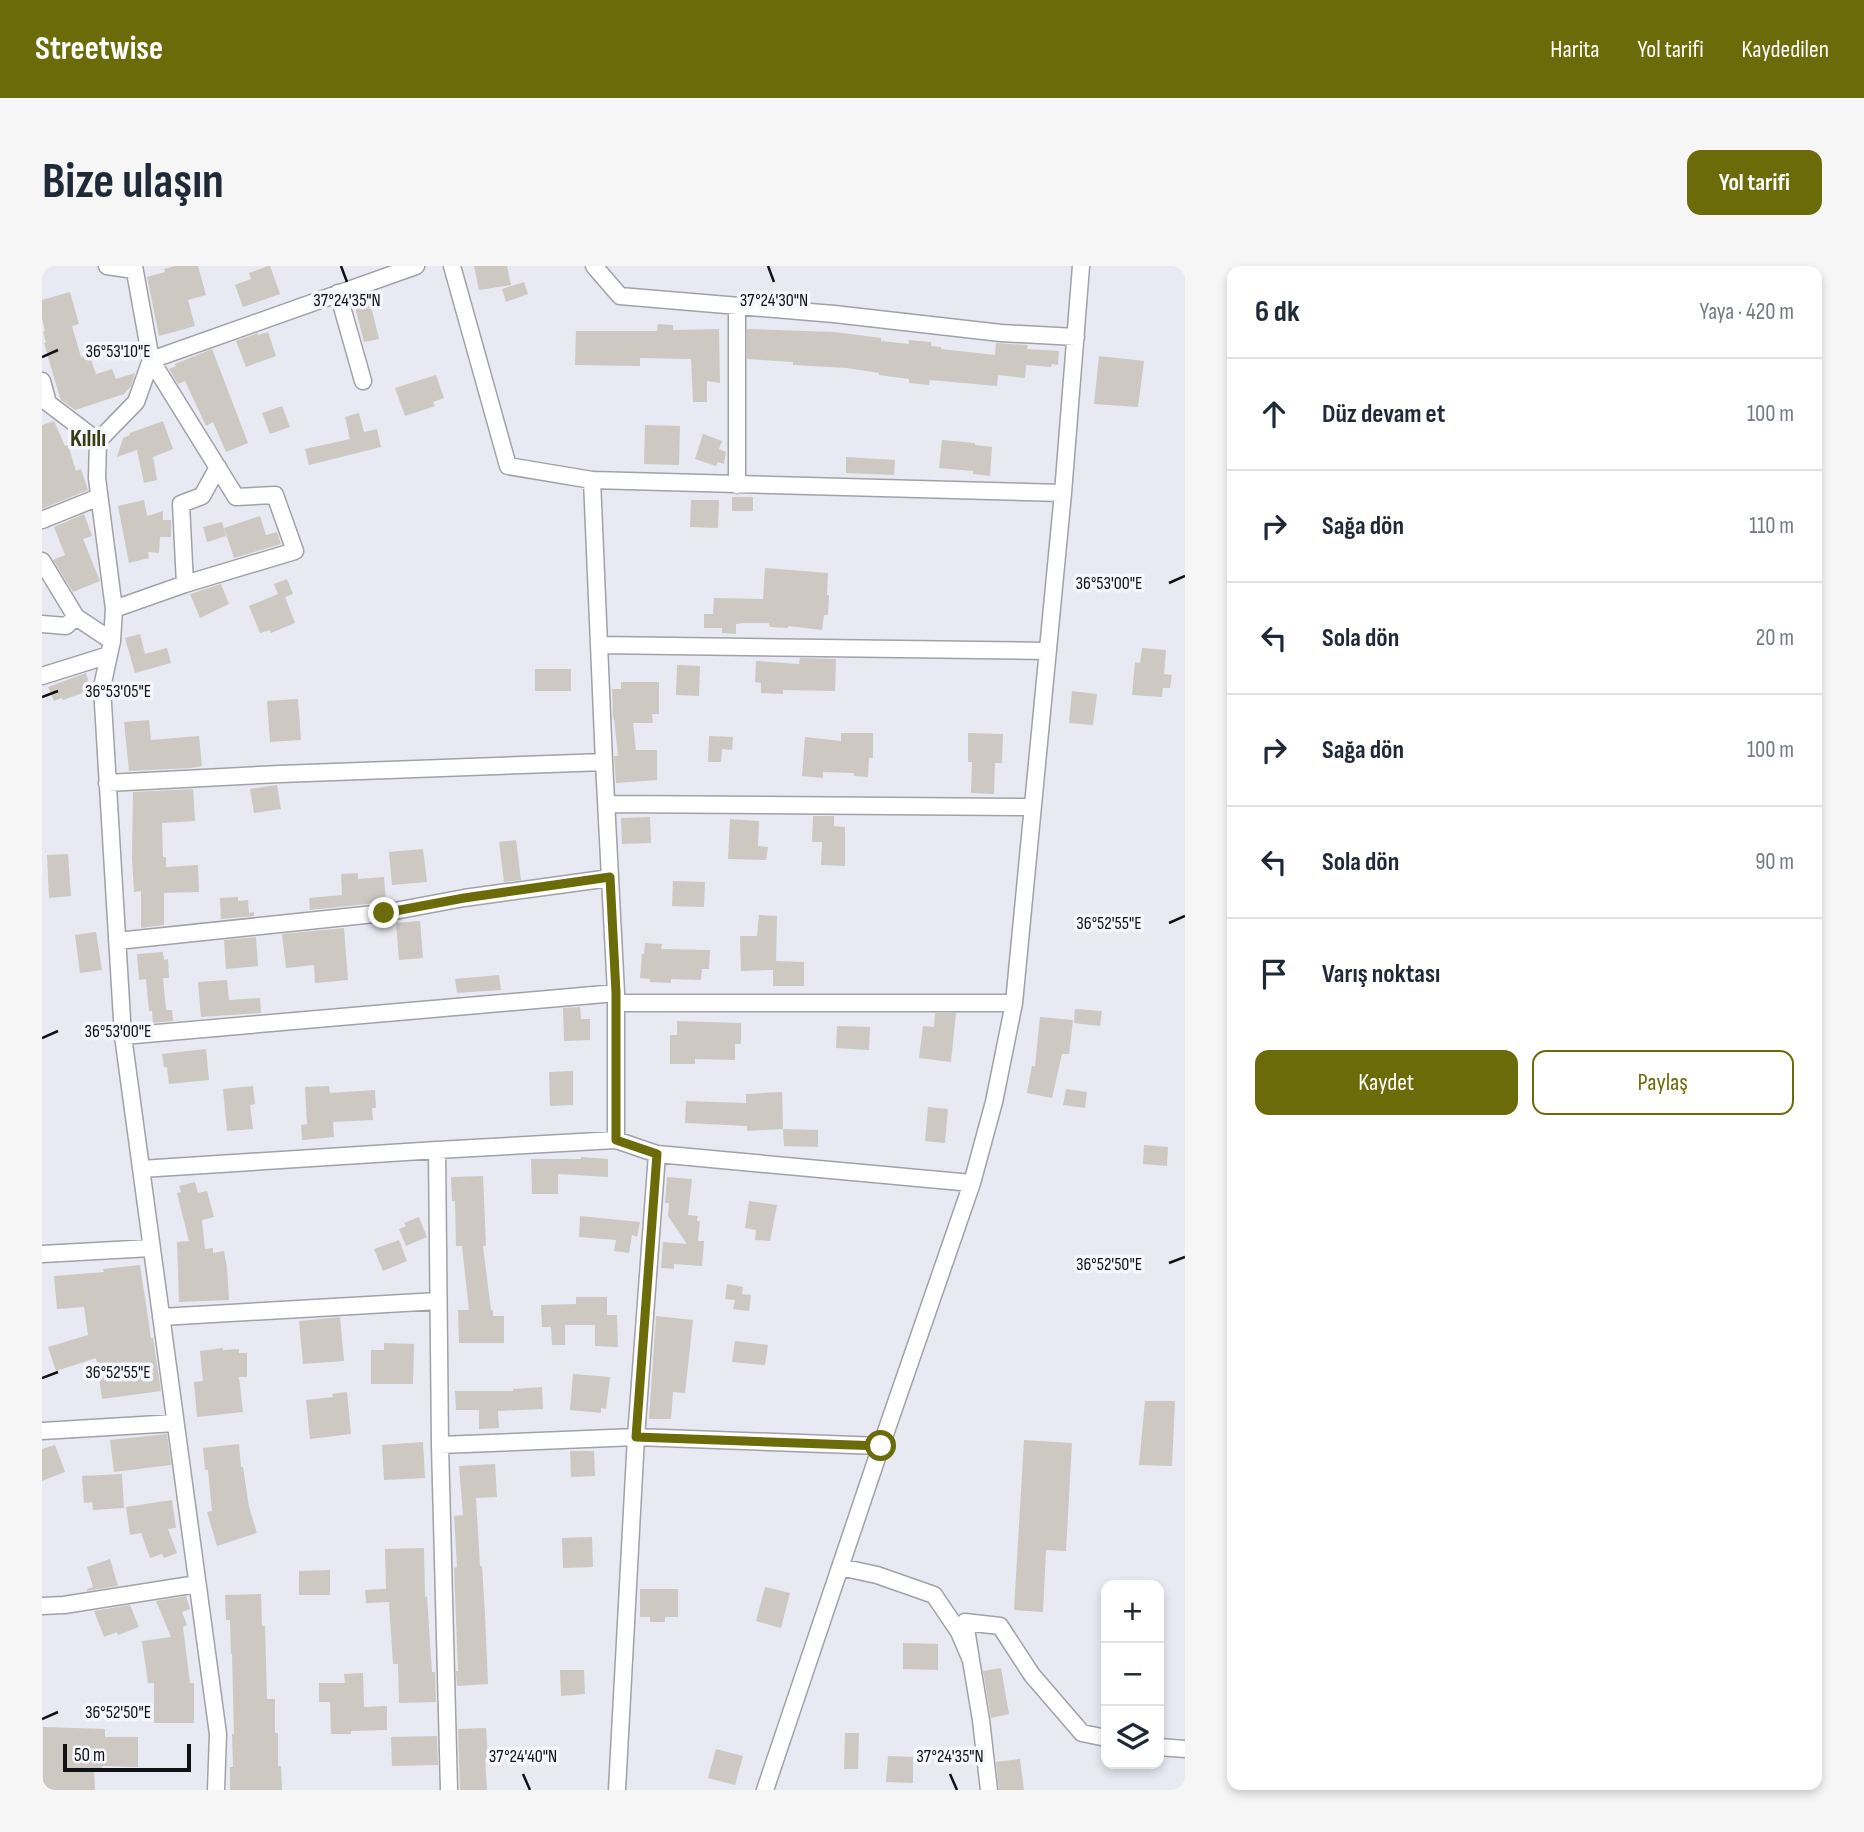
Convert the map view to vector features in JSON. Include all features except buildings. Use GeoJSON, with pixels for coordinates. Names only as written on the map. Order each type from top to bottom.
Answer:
{"type":"FeatureCollection","features":[{"type":"Feature","properties":{"kind":"street"},"geometry":{"type":"LineString","coordinates":[[107,266],[134,268],[152,360],[236,497],[275,495],[295,551],[185,584],[114,609]]}},
{"type":"Feature","properties":{"kind":"street"},"geometry":{"type":"LineString","coordinates":[[216,1790],[218,1734],[122,1036],[102,687],[114,609],[97,478],[99,441],[136,402],[152,360],[416,266]]}},
{"type":"Feature","properties":{"kind":"street"},"geometry":{"type":"LineString","coordinates":[[452,266],[508,466],[592,480],[1063,493]]}},
{"type":"Feature","properties":{"kind":"street"},"geometry":{"type":"LineString","coordinates":[[594,266],[620,296],[834,314],[1002,333],[1076,337]]}},
{"type":"Feature","properties":{"kind":"street"},"geometry":{"type":"LineString","coordinates":[[765,1790],[972,1183],[994,1102],[1014,1003],[1063,493],[1081,266]]}},
{"type":"Feature","properties":{"kind":"street"},"geometry":{"type":"LineString","coordinates":[[338,293],[362,381]]}},
{"type":"Feature","properties":{"kind":"street"},"geometry":{"type":"LineString","coordinates":[[737,307],[737,485]]}},
{"type":"Feature","properties":{"kind":"street"},"geometry":{"type":"LineString","coordinates":[[42,381],[45,404],[99,441]]}},
{"type":"Feature","properties":{"kind":"street"},"geometry":{"type":"LineString","coordinates":[[185,584],[181,504],[202,496],[218,467]]}},
{"type":"Feature","properties":{"kind":"street"},"geometry":{"type":"LineString","coordinates":[[592,480],[616,998],[616,1140]]}},
{"type":"Feature","properties":{"kind":"street"},"geometry":{"type":"LineString","coordinates":[[42,520],[99,497]]}},
{"type":"Feature","properties":{"kind":"street"},"geometry":{"type":"LineString","coordinates":[[42,561],[76,617],[110,648]]}},
{"type":"Feature","properties":{"kind":"street"},"geometry":{"type":"LineString","coordinates":[[42,624],[66,626],[76,617]]}},
{"type":"Feature","properties":{"kind":"street"},"geometry":{"type":"LineString","coordinates":[[599,645],[1048,651]]}},
{"type":"Feature","properties":{"kind":"street"},"geometry":{"type":"LineString","coordinates":[[42,676],[110,648]]}},
{"type":"Feature","properties":{"kind":"street"},"geometry":{"type":"LineString","coordinates":[[107,783],[604,762]]}},
{"type":"Feature","properties":{"kind":"street"},"geometry":{"type":"LineString","coordinates":[[607,804],[1032,807]]}},
{"type":"Feature","properties":{"kind":"street"},"geometry":{"type":"LineString","coordinates":[[117,942],[384,913],[464,898],[610,877]]}},
{"type":"Feature","properties":{"kind":"street"},"geometry":{"type":"LineString","coordinates":[[122,1036],[616,998],[1014,1003]]}},
{"type":"Feature","properties":{"kind":"street"},"geometry":{"type":"LineString","coordinates":[[141,1169],[616,1140],[657,1154],[972,1183]]}},
{"type":"Feature","properties":{"kind":"street"},"geometry":{"type":"LineString","coordinates":[[437,1150],[440,1445],[449,1790]]}},
{"type":"Feature","properties":{"kind":"street"},"geometry":{"type":"LineString","coordinates":[[617,1790],[636,1437],[657,1154]]}},
{"type":"Feature","properties":{"kind":"street"},"geometry":{"type":"LineString","coordinates":[[42,1254],[152,1248]]}},
{"type":"Feature","properties":{"kind":"street"},"geometry":{"type":"LineString","coordinates":[[161,1317],[438,1301]]}},
{"type":"Feature","properties":{"kind":"street"},"geometry":{"type":"LineString","coordinates":[[42,1431],[175,1423]]}},
{"type":"Feature","properties":{"kind":"street"},"geometry":{"type":"LineString","coordinates":[[440,1445],[636,1437],[881,1446]]}},
{"type":"Feature","properties":{"kind":"street"},"geometry":{"type":"LineString","coordinates":[[840,1567],[877,1575],[934,1595],[959,1632],[971,1660]]}},
{"type":"Feature","properties":{"kind":"street"},"geometry":{"type":"LineString","coordinates":[[42,1606],[64,1605],[197,1584]]}},
{"type":"Feature","properties":{"kind":"street"},"geometry":{"type":"LineString","coordinates":[[989,1790],[965,1622],[1000,1626],[1032,1675],[1082,1733],[1101,1737]]}},
{"type":"Feature","properties":{"kind":"street"},"geometry":{"type":"LineString","coordinates":[[1164,1747],[1185,1749]]}},
{"type":"Feature","properties":{"kind":"district","name":"Kılılı"},"geometry":{"type":"Point","coordinates":[88,438]}},
{"type":"Feature","properties":{"kind":"route"},"geometry":{"type":"LineString","coordinates":[[384,913],[464,898],[610,877],[616,993],[616,1140],[657,1154],[636,1437],[881,1446]]}}]}
